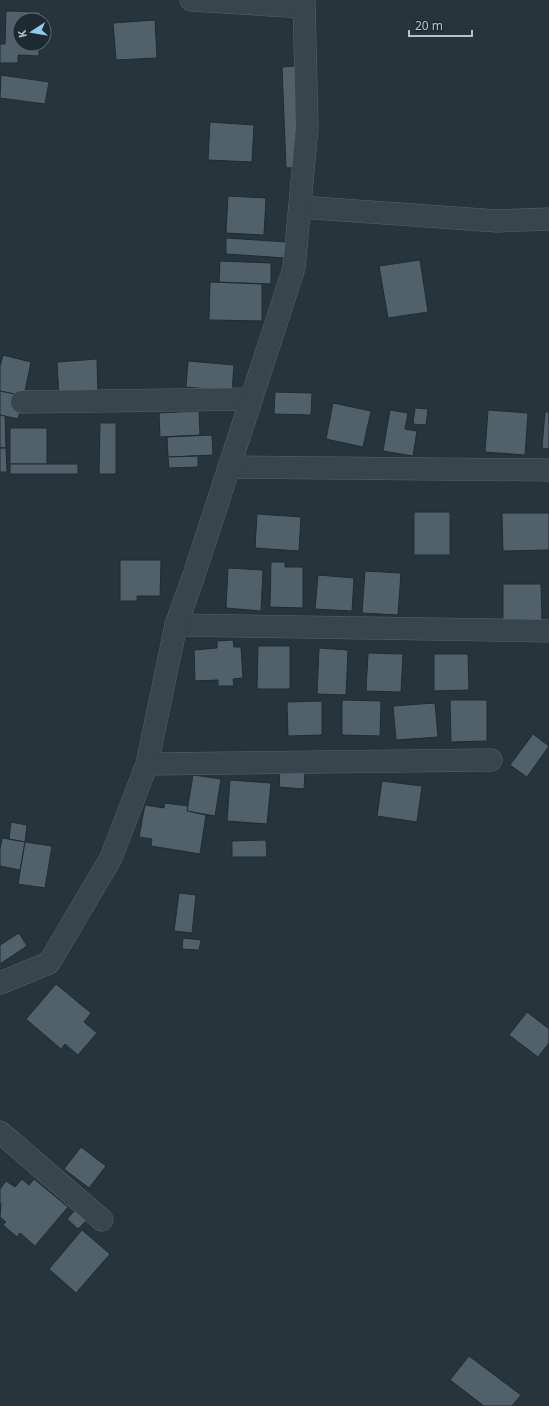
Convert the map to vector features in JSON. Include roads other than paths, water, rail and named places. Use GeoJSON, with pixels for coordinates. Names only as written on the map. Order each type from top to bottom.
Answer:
{"type":"FeatureCollection","features":[{"type":"Feature","properties":{"kind":"street"},"geometry":{"type":"LineString","coordinates":[[0,983],[49,963],[111,858],[147,764],[176,625],[194,575],[294,268],[307,128],[304,4],[191,0]]}},
{"type":"Feature","properties":{"kind":"street"},"geometry":{"type":"LineString","coordinates":[[300,207],[497,221],[549,219]]}},
{"type":"Feature","properties":{"kind":"street"},"geometry":{"type":"LineString","coordinates":[[22,402],[251,399]]}},
{"type":"Feature","properties":{"kind":"street"},"geometry":{"type":"LineString","coordinates":[[229,467],[549,470]]}},
{"type":"Feature","properties":{"kind":"street"},"geometry":{"type":"LineString","coordinates":[[176,625],[549,631]]}},
{"type":"Feature","properties":{"kind":"street"},"geometry":{"type":"LineString","coordinates":[[147,764],[491,760]]}},
{"type":"Feature","properties":{"kind":"street"},"geometry":{"type":"LineString","coordinates":[[0,1132],[102,1220]]}}]}
